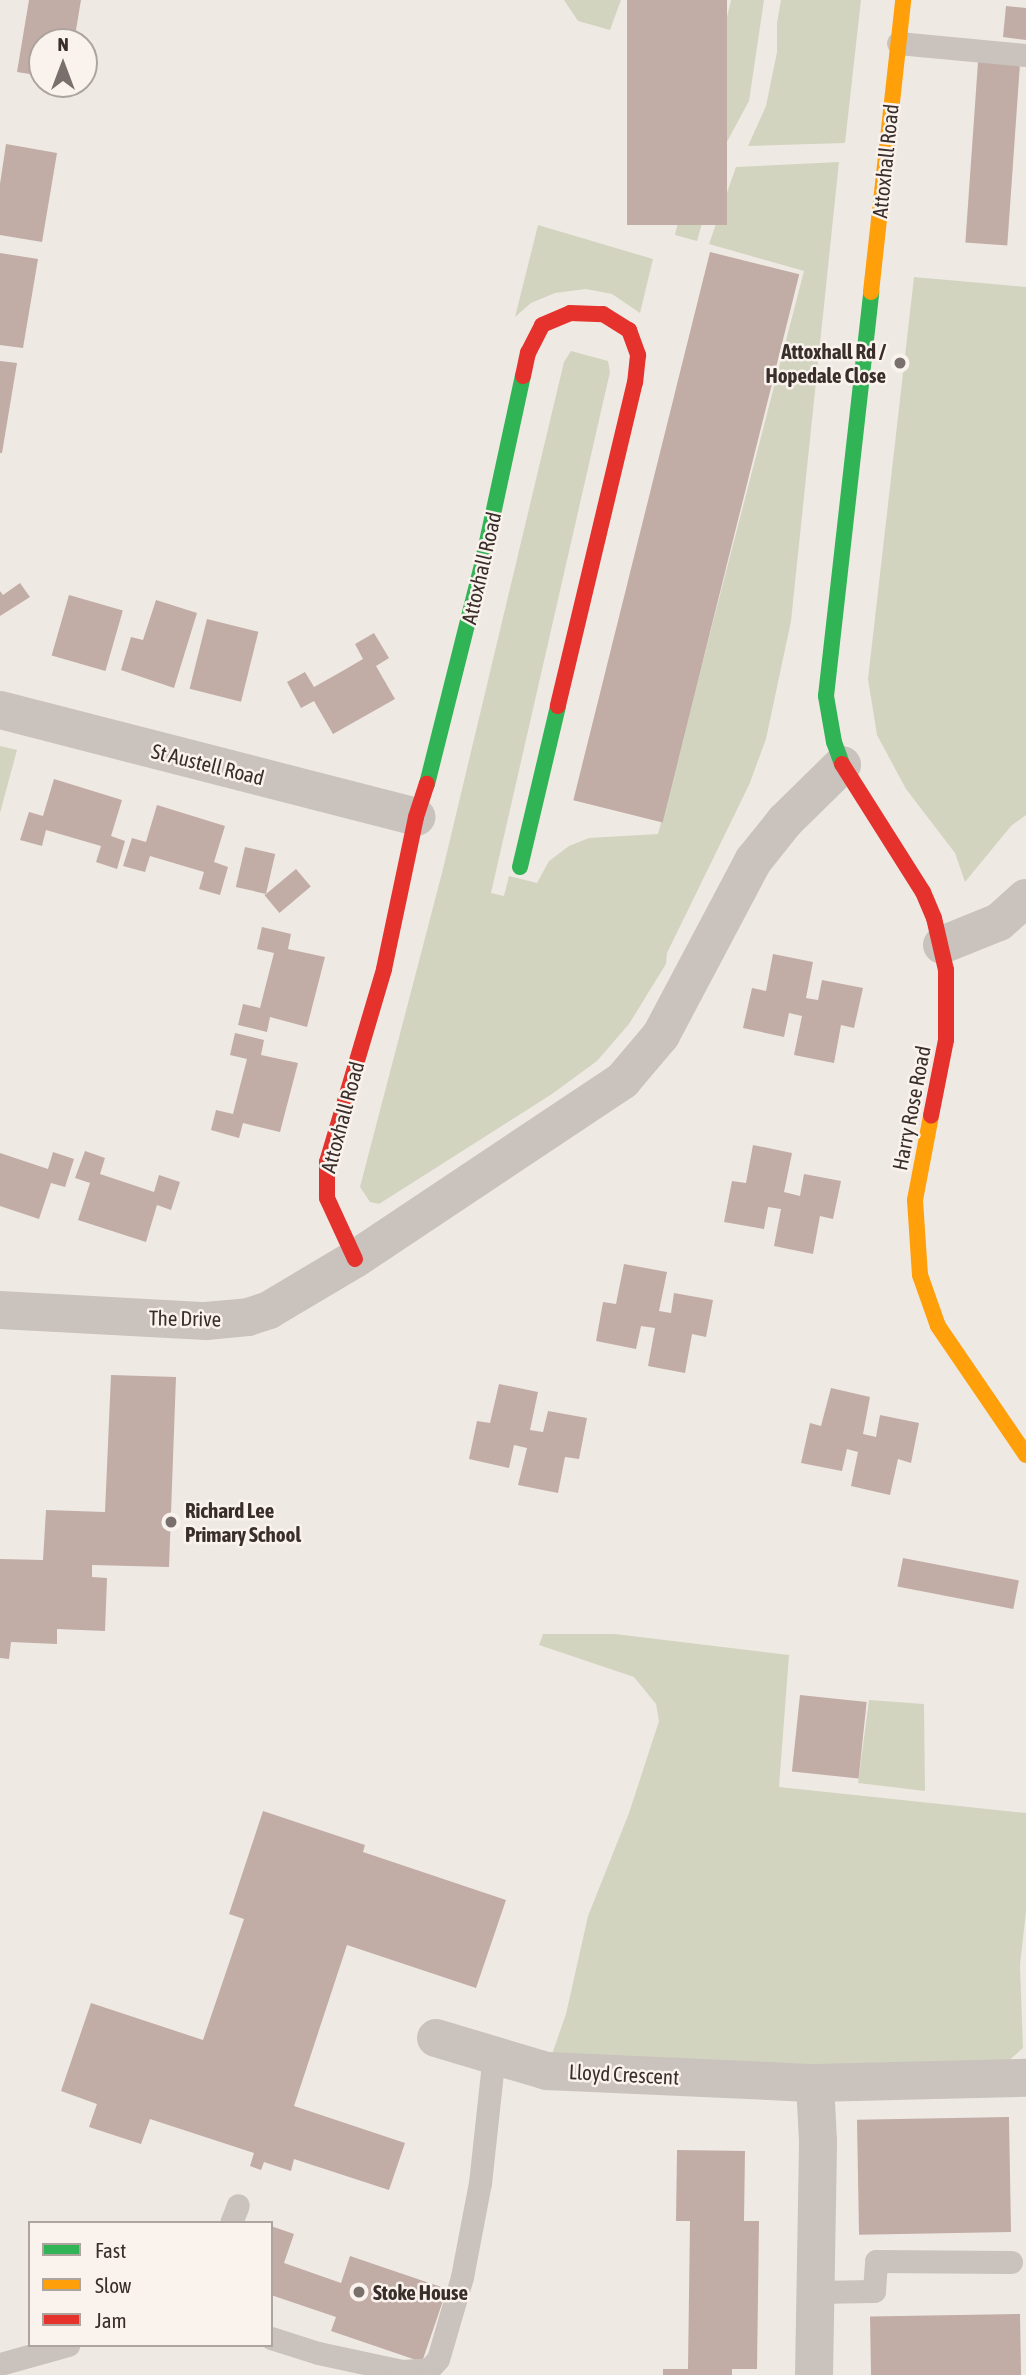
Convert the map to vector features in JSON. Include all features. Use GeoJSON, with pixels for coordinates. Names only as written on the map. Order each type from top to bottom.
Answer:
{"type":"FeatureCollection","features":[{"type":"Feature","properties":{"kind":"street","name":"Attoxhall Road"},"geometry":{"type":"LineString","coordinates":[[842,765],[829,718],[827,671],[903,0]]}},
{"type":"Feature","properties":{"kind":"street","name":"Attoxhall Road"},"geometry":{"type":"LineString","coordinates":[[355,1259],[331,1212],[325,1180],[327,1162],[384,969],[416,817],[435,759],[482,565],[528,353],[542,325],[570,313],[603,314],[629,330],[638,355],[635,382],[520,867]]}},
{"type":"Feature","properties":{"kind":"street","name":"St Austell Road"},"geometry":{"type":"LineString","coordinates":[[0,710],[416,817]]}},
{"type":"Feature","properties":{"kind":"street","name":"Harry Rose Road"},"geometry":{"type":"LineString","coordinates":[[842,765],[923,892],[942,945],[948,1010],[940,1075],[915,1200],[914,1220],[920,1275],[938,1326],[1026,1455]]}},
{"type":"Feature","properties":{"kind":"street"},"geometry":{"type":"LineString","coordinates":[[355,1259],[623,1080],[644,1059],[661,1035],[753,861],[785,821],[842,765]]}},
{"type":"Feature","properties":{"kind":"street"},"geometry":{"type":"LineString","coordinates":[[942,945],[999,922],[1026,898]]}},
{"type":"Feature","properties":{"kind":"street","name":"The Drive"},"geometry":{"type":"LineString","coordinates":[[0,1310],[206,1321],[248,1317],[269,1310],[355,1259]]}},
{"type":"Feature","properties":{"kind":"street","name":"Lloyd Crescent"},"geometry":{"type":"LineString","coordinates":[[436,2038],[547,2070],[816,2083],[1026,2078]]}},
{"type":"Feature","properties":{"kind":"street"},"geometry":{"type":"LineString","coordinates":[[814,2375],[818,2141],[816,2083]]}},
{"type":"Feature","properties":{"kind":"lane"},"geometry":{"type":"LineString","coordinates":[[898,43],[1026,55]]}},
{"type":"Feature","properties":{"kind":"lane"},"geometry":{"type":"LineString","coordinates":[[273,2339],[318,2353],[402,2371],[429,2369],[438,2359],[462,2277],[480,2183],[494,2055]]}},
{"type":"Feature","properties":{"kind":"lane"},"geometry":{"type":"LineString","coordinates":[[816,2292],[874,2291],[876,2261],[1011,2262]]}},
{"type":"Feature","properties":{"kind":"lane"},"geometry":{"type":"LineString","coordinates":[[0,2364],[61,2347]]}},
{"type":"Feature","properties":{"kind":"green space"},"geometry":{"type":"Polygon","coordinates":[[[564,0],[621,0],[610,30],[578,21],[564,0]]]}},
{"type":"Feature","properties":{"kind":"green space"},"geometry":{"type":"Polygon","coordinates":[[[731,0],[764,0],[749,101],[723,149],[697,241],[675,235],[731,0]]]}},
{"type":"Feature","properties":{"kind":"green space"},"geometry":{"type":"Polygon","coordinates":[[[781,0],[861,0],[845,143],[748,146],[766,106],[777,52],[777,23],[781,0]]]}},
{"type":"Feature","properties":{"kind":"green space"},"geometry":{"type":"Polygon","coordinates":[[[839,162],[791,621],[766,739],[749,785],[667,953],[666,964],[629,1024],[597,1061],[552,1094],[379,1204],[370,1202],[360,1187],[443,869],[564,362],[571,351],[608,361],[610,372],[491,893],[504,896],[509,876],[537,883],[549,861],[569,846],[589,838],[658,834],[804,271],[709,244],[736,167],[839,162]]]}},
{"type":"Feature","properties":{"kind":"green space"},"geometry":{"type":"Polygon","coordinates":[[[538,225],[653,259],[640,313],[612,294],[586,289],[555,293],[531,303],[515,317],[538,225]]]}},
{"type":"Feature","properties":{"kind":"green space"},"geometry":{"type":"Polygon","coordinates":[[[914,277],[1026,287],[1026,815],[1011,826],[965,882],[955,853],[906,789],[877,735],[868,679],[914,277]]]}},
{"type":"Feature","properties":{"kind":"green space"},"geometry":{"type":"Polygon","coordinates":[[[0,746],[17,750],[0,813],[0,746]]]}},
{"type":"Feature","properties":{"kind":"green space"},"geometry":{"type":"Polygon","coordinates":[[[543,1634],[615,1634],[789,1655],[779,1787],[1026,1813],[1026,1911],[1020,1965],[1023,2048],[997,2071],[551,2057],[566,2014],[588,1916],[629,1813],[659,1721],[656,1704],[634,1677],[539,1645],[543,1634]]]}},
{"type":"Feature","properties":{"kind":"green space"},"geometry":{"type":"Polygon","coordinates":[[[869,1700],[924,1704],[925,1791],[858,1783],[869,1700]]]}},
{"type":"Feature","properties":{"kind":"building"},"geometry":{"type":"Polygon","coordinates":[[[29,0],[81,0],[76,28],[28,28],[28,74],[17,72],[29,0]]]}},
{"type":"Feature","properties":{"kind":"building"},"geometry":{"type":"Polygon","coordinates":[[[627,0],[727,0],[727,225],[627,225],[627,0]]]}},
{"type":"Feature","properties":{"kind":"building"},"geometry":{"type":"Polygon","coordinates":[[[1006,6],[1026,8],[1026,40],[1003,37],[1006,6]]]}},
{"type":"Feature","properties":{"kind":"building"},"geometry":{"type":"Polygon","coordinates":[[[978,62],[1020,65],[1007,245],[965,243],[978,62]]]}},
{"type":"Feature","properties":{"kind":"building"},"geometry":{"type":"Polygon","coordinates":[[[6,144],[57,153],[42,242],[0,235],[0,184],[6,144]]]}},
{"type":"Feature","properties":{"kind":"building"},"geometry":{"type":"Polygon","coordinates":[[[710,252],[799,274],[663,822],[573,800],[710,252]]]}},
{"type":"Feature","properties":{"kind":"building"},"geometry":{"type":"Polygon","coordinates":[[[0,253],[38,259],[23,348],[0,345],[0,253]]]}},
{"type":"Feature","properties":{"kind":"building"},"geometry":{"type":"Polygon","coordinates":[[[0,361],[17,363],[2,453],[0,453],[0,361]]]}},
{"type":"Feature","properties":{"kind":"building"},"geometry":{"type":"Polygon","coordinates":[[[20,583],[30,597],[0,616],[0,591],[3,595],[20,583]]]}},
{"type":"Feature","properties":{"kind":"building"},"geometry":{"type":"Polygon","coordinates":[[[69,595],[123,610],[105,671],[52,656],[69,595]]]}},
{"type":"Feature","properties":{"kind":"building"},"geometry":{"type":"Polygon","coordinates":[[[156,600],[197,613],[174,688],[121,670],[131,637],[143,640],[156,600]]]}},
{"type":"Feature","properties":{"kind":"building"},"geometry":{"type":"Polygon","coordinates":[[[207,619],[258,632],[241,702],[190,689],[207,619]]]}},
{"type":"Feature","properties":{"kind":"building"},"geometry":{"type":"Polygon","coordinates":[[[374,633],[389,658],[376,666],[395,699],[333,734],[314,701],[301,708],[287,682],[305,672],[314,687],[339,673],[363,659],[355,644],[374,633]]]}},
{"type":"Feature","properties":{"kind":"building"},"geometry":{"type":"Polygon","coordinates":[[[54,779],[122,800],[111,836],[125,841],[117,869],[96,862],[101,846],[46,830],[42,846],[20,840],[29,812],[43,816],[54,779]]]}},
{"type":"Feature","properties":{"kind":"building"},"geometry":{"type":"Polygon","coordinates":[[[157,805],[225,826],[214,862],[228,867],[220,895],[199,889],[204,872],[150,856],[145,872],[123,866],[132,838],[146,842],[157,805]]]}},
{"type":"Feature","properties":{"kind":"building"},"geometry":{"type":"Polygon","coordinates":[[[245,847],[275,854],[266,894],[236,887],[245,847]]]}},
{"type":"Feature","properties":{"kind":"building"},"geometry":{"type":"Polygon","coordinates":[[[296,869],[311,887],[279,913],[265,895],[296,869]]]}},
{"type":"Feature","properties":{"kind":"building"},"geometry":{"type":"Polygon","coordinates":[[[262,927],[291,934],[288,949],[325,957],[307,1027],[270,1017],[267,1032],[238,1025],[243,1004],[260,1008],[274,953],[257,949],[262,927]]]}},
{"type":"Feature","properties":{"kind":"building"},"geometry":{"type":"Polygon","coordinates":[[[773,954],[813,962],[806,998],[818,1000],[822,980],[863,988],[854,1028],[841,1025],[834,1063],[794,1055],[802,1016],[789,1013],[784,1037],[743,1028],[752,988],[766,991],[773,954]]]}},
{"type":"Feature","properties":{"kind":"building"},"geometry":{"type":"Polygon","coordinates":[[[235,1033],[264,1040],[261,1055],[298,1063],[280,1132],[243,1123],[239,1138],[211,1130],[216,1110],[233,1114],[247,1059],[230,1055],[235,1033]]]}},
{"type":"Feature","properties":{"kind":"building"},"geometry":{"type":"Polygon","coordinates":[[[753,1145],[792,1153],[784,1192],[800,1196],[804,1174],[841,1181],[833,1219],[820,1216],[813,1254],[774,1246],[781,1209],[768,1207],[764,1229],[724,1222],[732,1181],[746,1183],[753,1145]]]}},
{"type":"Feature","properties":{"kind":"building"},"geometry":{"type":"Polygon","coordinates":[[[85,1151],[105,1158],[100,1174],[154,1192],[159,1175],[180,1182],[171,1210],[157,1205],[146,1242],[78,1220],[90,1183],[75,1178],[85,1151]]]}},
{"type":"Feature","properties":{"kind":"building"},"geometry":{"type":"Polygon","coordinates":[[[53,1152],[74,1159],[65,1187],[51,1183],[39,1219],[0,1206],[0,1153],[48,1169],[53,1152]]]}},
{"type":"Feature","properties":{"kind":"building"},"geometry":{"type":"Polygon","coordinates":[[[624,1264],[667,1272],[659,1311],[671,1313],[674,1293],[713,1300],[706,1337],[692,1334],[685,1373],[648,1366],[655,1328],[641,1326],[636,1349],[596,1341],[603,1302],[616,1304],[624,1264]]]}},
{"type":"Feature","properties":{"kind":"building"},"geometry":{"type":"Polygon","coordinates":[[[111,1375],[176,1377],[169,1567],[92,1565],[92,1577],[107,1578],[105,1631],[57,1629],[57,1644],[11,1642],[9,1659],[0,1658],[0,1559],[43,1560],[46,1510],[105,1512],[111,1375]]]}},
{"type":"Feature","properties":{"kind":"building"},"geometry":{"type":"Polygon","coordinates":[[[499,1384],[538,1392],[530,1430],[543,1432],[548,1411],[587,1418],[579,1459],[565,1457],[558,1493],[518,1485],[527,1448],[514,1445],[509,1468],[469,1459],[477,1421],[490,1423],[499,1384]]]}},
{"type":"Feature","properties":{"kind":"building"},"geometry":{"type":"Polygon","coordinates":[[[831,1388],[870,1397],[863,1434],[876,1437],[880,1415],[919,1423],[911,1463],[898,1459],[890,1495],[851,1486],[858,1452],[847,1449],[842,1471],[801,1463],[810,1423],[821,1426],[831,1388]]]}},
{"type":"Feature","properties":{"kind":"building"},"geometry":{"type":"Polygon","coordinates":[[[903,1558],[1019,1581],[1013,1609],[897,1586],[903,1558]]]}},
{"type":"Feature","properties":{"kind":"building"},"geometry":{"type":"Polygon","coordinates":[[[800,1695],[867,1702],[859,1779],[792,1772],[800,1695]]]}},
{"type":"Feature","properties":{"kind":"building"},"geometry":{"type":"Polygon","coordinates":[[[263,1811],[365,1845],[363,1852],[506,1900],[476,1988],[347,1945],[294,2106],[405,2143],[389,2190],[294,2159],[291,2171],[264,2162],[261,2170],[250,2166],[254,2153],[150,2119],[141,2144],[89,2127],[97,2104],[61,2091],[91,2003],[203,2040],[244,1919],[229,1914],[263,1811]]]}},
{"type":"Feature","properties":{"kind":"building"},"geometry":{"type":"Polygon","coordinates":[[[1009,2117],[1011,2232],[859,2235],[857,2120],[1009,2117]]]}},
{"type":"Feature","properties":{"kind":"building"},"geometry":{"type":"Polygon","coordinates":[[[677,2150],[745,2151],[744,2221],[759,2221],[757,2369],[732,2369],[732,2375],[663,2375],[663,2369],[688,2369],[690,2221],[676,2221],[677,2150]]]}},
{"type":"Feature","properties":{"kind":"building","name":"Stoke House"},"geometry":{"type":"Polygon","coordinates":[[[273,2227],[294,2234],[284,2263],[341,2283],[350,2256],[447,2289],[422,2362],[331,2331],[336,2317],[273,2296],[273,2227]]]}},
{"type":"Feature","properties":{"kind":"building"},"geometry":{"type":"Polygon","coordinates":[[[1020,2314],[1021,2375],[871,2375],[870,2317],[1020,2314]]]}},
{"type":"Feature","properties":{"kind":"traffic: fast"},"geometry":{"type":"LineString","coordinates":[[842,764],[834,742],[826,696],[871,292]]}},
{"type":"Feature","properties":{"kind":"traffic: fast"},"geometry":{"type":"LineString","coordinates":[[427,784],[482,565],[523,376]]}},
{"type":"Feature","properties":{"kind":"traffic: fast"},"geometry":{"type":"LineString","coordinates":[[520,867],[558,706]]}},
{"type":"Feature","properties":{"kind":"traffic: slow"},"geometry":{"type":"LineString","coordinates":[[871,292],[903,0]]}},
{"type":"Feature","properties":{"kind":"traffic: slow"},"geometry":{"type":"LineString","coordinates":[[931,1116],[915,1200],[920,1275],[938,1326],[1026,1455]]}},
{"type":"Feature","properties":{"kind":"traffic: jam"},"geometry":{"type":"LineString","coordinates":[[523,376],[528,353],[542,325],[570,313],[603,314],[629,330],[638,355],[635,382],[558,706]]}},
{"type":"Feature","properties":{"kind":"traffic: jam"},"geometry":{"type":"LineString","coordinates":[[842,764],[923,892],[934,918],[946,970],[946,1040],[931,1116]]}},
{"type":"Feature","properties":{"kind":"traffic: jam"},"geometry":{"type":"LineString","coordinates":[[355,1259],[327,1198],[327,1162],[384,969],[416,817],[427,784]]}},
{"type":"Feature","properties":{"kind":"place","name":"Attoxhall Rd / Hopedale Close"},"geometry":{"type":"Point","coordinates":[900,363]}},
{"type":"Feature","properties":{"kind":"place","name":"Richard Lee Primary School"},"geometry":{"type":"Point","coordinates":[171,1522]}},
{"type":"Feature","properties":{"kind":"place","name":"Stoke House"},"geometry":{"type":"Point","coordinates":[359,2292]}}]}
